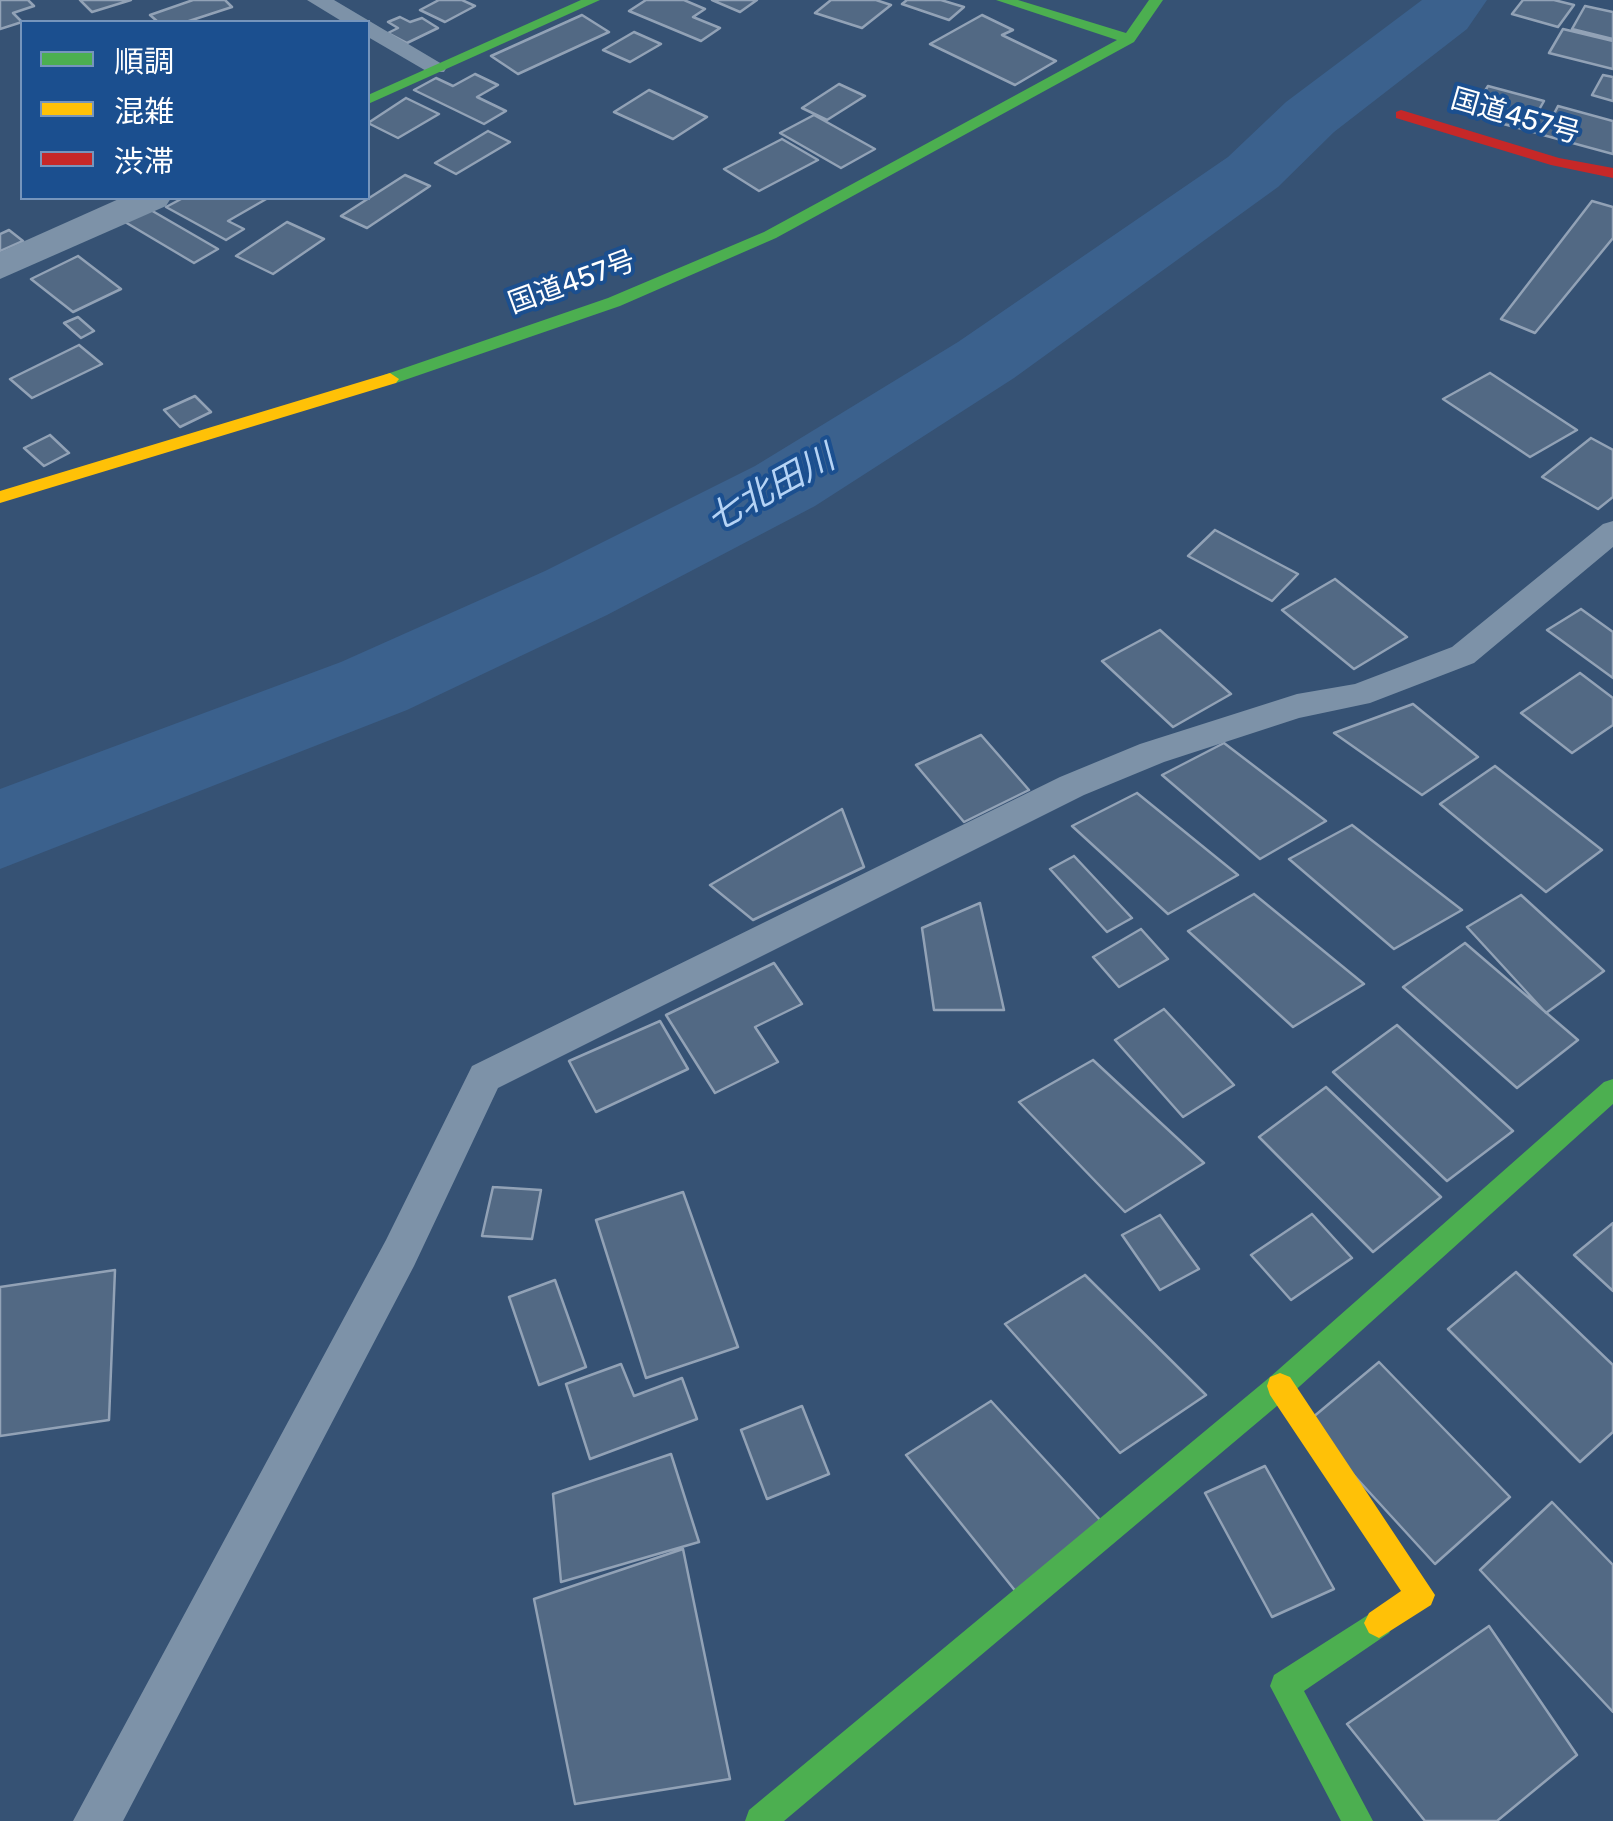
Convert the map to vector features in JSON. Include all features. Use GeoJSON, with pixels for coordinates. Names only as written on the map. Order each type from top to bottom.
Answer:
{"type":"FeatureCollection","features":[{"type":"Feature","properties":{"kind":"main road"},"geometry":{"type":"LineString","coordinates":[[370,99],[594,0]]}},
{"type":"Feature","properties":{"kind":"main road"},"geometry":{"type":"LineString","coordinates":[[1003,0],[1128,39],[1156,0]]}},
{"type":"Feature","properties":{"kind":"main road","name":"国道457号"},"geometry":{"type":"LineString","coordinates":[[0,497],[321,403],[614,302],[770,235],[1128,39]]}},
{"type":"Feature","properties":{"kind":"main road","name":"国道457号"},"geometry":{"type":"LineString","coordinates":[[1401,115],[1556,162],[1613,173]]}},
{"type":"Feature","properties":{"kind":"main road"},"geometry":{"type":"LineString","coordinates":[[760,1821],[1280,1386],[1613,1089]]}},
{"type":"Feature","properties":{"kind":"main road"},"geometry":{"type":"LineString","coordinates":[[1280,1386],[1422,1595],[1285,1686],[1358,1821]]}},
{"type":"Feature","properties":{"kind":"street"},"geometry":{"type":"LineString","coordinates":[[0,267],[148,200]]}},
{"type":"Feature","properties":{"kind":"lane"},"geometry":{"type":"LineString","coordinates":[[318,0],[354,20]]}},
{"type":"Feature","properties":{"kind":"lane"},"geometry":{"type":"LineString","coordinates":[[370,29],[436,67]]}},
{"type":"Feature","properties":{"kind":"lane"},"geometry":{"type":"LineString","coordinates":[[97,1821],[400,1252],[485,1077],[1072,786],[1152,753],[1298,706],[1360,696],[1464,655],[1613,531]]}},
{"type":"Feature","properties":{"kind":"building"},"geometry":{"type":"Polygon","coordinates":[[[0,0],[28,0],[34,6],[13,13],[20,23],[0,29],[0,0]]]}},
{"type":"Feature","properties":{"kind":"building"},"geometry":{"type":"Polygon","coordinates":[[[80,0],[131,0],[92,12],[80,0]]]}},
{"type":"Feature","properties":{"kind":"building"},"geometry":{"type":"Polygon","coordinates":[[[193,0],[225,0],[232,7],[192,20],[156,20],[150,15],[193,0]]]}},
{"type":"Feature","properties":{"kind":"building"},"geometry":{"type":"Polygon","coordinates":[[[439,0],[462,0],[475,6],[445,22],[420,10],[439,0]]]}},
{"type":"Feature","properties":{"kind":"building"},"geometry":{"type":"Polygon","coordinates":[[[646,0],[684,0],[705,9],[693,17],[720,28],[701,41],[629,11],[646,0]]]}},
{"type":"Feature","properties":{"kind":"building"},"geometry":{"type":"Polygon","coordinates":[[[712,0],[757,0],[740,12],[712,0]]]}},
{"type":"Feature","properties":{"kind":"building"},"geometry":{"type":"Polygon","coordinates":[[[831,0],[876,0],[891,5],[862,28],[815,13],[831,0]]]}},
{"type":"Feature","properties":{"kind":"building"},"geometry":{"type":"Polygon","coordinates":[[[907,0],[941,0],[964,7],[949,20],[902,4],[907,0]]]}},
{"type":"Feature","properties":{"kind":"building"},"geometry":{"type":"Polygon","coordinates":[[[1523,0],[1554,0],[1574,5],[1558,27],[1512,14],[1523,0]]]}},
{"type":"Feature","properties":{"kind":"building"},"geometry":{"type":"Polygon","coordinates":[[[1585,6],[1613,12],[1613,39],[1572,29],[1585,6]]]}},
{"type":"Feature","properties":{"kind":"building"},"geometry":{"type":"Polygon","coordinates":[[[582,15],[609,32],[518,74],[491,56],[582,15]]]}},
{"type":"Feature","properties":{"kind":"building"},"geometry":{"type":"Polygon","coordinates":[[[982,15],[1013,30],[1002,35],[1056,61],[1015,85],[930,44],[982,15]]]}},
{"type":"Feature","properties":{"kind":"building"},"geometry":{"type":"Polygon","coordinates":[[[400,17],[410,22],[422,18],[438,28],[407,43],[388,33],[398,28],[388,22],[400,17]]]}},
{"type":"Feature","properties":{"kind":"building"},"geometry":{"type":"Polygon","coordinates":[[[1563,29],[1613,41],[1613,69],[1549,53],[1563,29]]]}},
{"type":"Feature","properties":{"kind":"building"},"geometry":{"type":"Polygon","coordinates":[[[634,32],[661,44],[630,62],[603,50],[634,32]]]}},
{"type":"Feature","properties":{"kind":"building"},"geometry":{"type":"Polygon","coordinates":[[[475,74],[498,85],[477,97],[506,111],[484,124],[414,90],[436,78],[453,86],[475,74]]]}},
{"type":"Feature","properties":{"kind":"building"},"geometry":{"type":"Polygon","coordinates":[[[1603,75],[1613,77],[1613,101],[1592,95],[1603,75]]]}},
{"type":"Feature","properties":{"kind":"building"},"geometry":{"type":"Polygon","coordinates":[[[839,84],[865,96],[827,120],[802,108],[839,84]]]}},
{"type":"Feature","properties":{"kind":"building"},"geometry":{"type":"Polygon","coordinates":[[[1488,86],[1544,101],[1536,115],[1546,118],[1537,133],[1470,115],[1488,86]]]}},
{"type":"Feature","properties":{"kind":"building"},"geometry":{"type":"Polygon","coordinates":[[[649,90],[707,117],[673,139],[614,112],[649,90]]]}},
{"type":"Feature","properties":{"kind":"building"},"geometry":{"type":"Polygon","coordinates":[[[406,98],[439,114],[398,138],[370,122],[406,98]]]}},
{"type":"Feature","properties":{"kind":"building"},"geometry":{"type":"Polygon","coordinates":[[[1558,106],[1613,121],[1613,154],[1543,135],[1558,106]]]}},
{"type":"Feature","properties":{"kind":"building"},"geometry":{"type":"Polygon","coordinates":[[[814,115],[875,149],[841,168],[780,133],[814,115]]]}},
{"type":"Feature","properties":{"kind":"building"},"geometry":{"type":"Polygon","coordinates":[[[488,131],[510,142],[456,174],[435,163],[488,131]]]}},
{"type":"Feature","properties":{"kind":"building"},"geometry":{"type":"Polygon","coordinates":[[[782,139],[818,160],[759,191],[724,169],[782,139]]]}},
{"type":"Feature","properties":{"kind":"building"},"geometry":{"type":"Polygon","coordinates":[[[405,175],[430,186],[367,228],[341,216],[405,175]]]}},
{"type":"Feature","properties":{"kind":"building"},"geometry":{"type":"Polygon","coordinates":[[[179,200],[265,200],[228,221],[244,229],[226,240],[166,207],[179,200]]]}},
{"type":"Feature","properties":{"kind":"building"},"geometry":{"type":"Polygon","coordinates":[[[1592,201],[1613,207],[1613,238],[1535,333],[1501,319],[1592,201]]]}},
{"type":"Feature","properties":{"kind":"building"},"geometry":{"type":"Polygon","coordinates":[[[149,209],[218,249],[194,263],[125,222],[149,209]]]}},
{"type":"Feature","properties":{"kind":"building"},"geometry":{"type":"Polygon","coordinates":[[[287,222],[324,239],[273,274],[236,256],[287,222]]]}},
{"type":"Feature","properties":{"kind":"building"},"geometry":{"type":"Polygon","coordinates":[[[9,230],[23,241],[0,251],[0,234],[9,230]]]}},
{"type":"Feature","properties":{"kind":"building"},"geometry":{"type":"Polygon","coordinates":[[[78,256],[121,289],[73,312],[31,279],[78,256]]]}},
{"type":"Feature","properties":{"kind":"building"},"geometry":{"type":"Polygon","coordinates":[[[78,317],[94,331],[81,338],[64,323],[78,317]]]}},
{"type":"Feature","properties":{"kind":"building"},"geometry":{"type":"Polygon","coordinates":[[[79,345],[102,364],[32,398],[10,379],[79,345]]]}},
{"type":"Feature","properties":{"kind":"building"},"geometry":{"type":"Polygon","coordinates":[[[1490,373],[1577,430],[1530,457],[1443,399],[1490,373]]]}},
{"type":"Feature","properties":{"kind":"building"},"geometry":{"type":"Polygon","coordinates":[[[195,396],[211,412],[180,427],[164,410],[195,396]]]}},
{"type":"Feature","properties":{"kind":"building"},"geometry":{"type":"Polygon","coordinates":[[[50,435],[69,453],[44,466],[24,448],[50,435]]]}},
{"type":"Feature","properties":{"kind":"building"},"geometry":{"type":"Polygon","coordinates":[[[1591,438],[1613,450],[1613,497],[1598,509],[1542,477],[1591,438]]]}},
{"type":"Feature","properties":{"kind":"building"},"geometry":{"type":"Polygon","coordinates":[[[1215,530],[1298,574],[1272,601],[1188,556],[1215,530]]]}},
{"type":"Feature","properties":{"kind":"building"},"geometry":{"type":"Polygon","coordinates":[[[1335,579],[1407,637],[1354,669],[1282,610],[1335,579]]]}},
{"type":"Feature","properties":{"kind":"building"},"geometry":{"type":"Polygon","coordinates":[[[1581,609],[1613,632],[1613,678],[1547,630],[1581,609]]]}},
{"type":"Feature","properties":{"kind":"building"},"geometry":{"type":"Polygon","coordinates":[[[1160,630],[1231,694],[1173,727],[1102,661],[1160,630]]]}},
{"type":"Feature","properties":{"kind":"building"},"geometry":{"type":"Polygon","coordinates":[[[1580,673],[1613,698],[1613,725],[1572,753],[1521,713],[1580,673]]]}},
{"type":"Feature","properties":{"kind":"building"},"geometry":{"type":"Polygon","coordinates":[[[1413,704],[1478,757],[1422,795],[1334,733],[1413,704]]]}},
{"type":"Feature","properties":{"kind":"building"},"geometry":{"type":"Polygon","coordinates":[[[981,735],[1029,790],[964,822],[916,765],[981,735]]]}},
{"type":"Feature","properties":{"kind":"building"},"geometry":{"type":"Polygon","coordinates":[[[1224,743],[1326,821],[1260,859],[1162,775],[1224,743]]]}},
{"type":"Feature","properties":{"kind":"building"},"geometry":{"type":"Polygon","coordinates":[[[1495,766],[1602,850],[1546,892],[1440,804],[1495,766]]]}},
{"type":"Feature","properties":{"kind":"building"},"geometry":{"type":"Polygon","coordinates":[[[1137,793],[1238,875],[1168,914],[1072,826],[1137,793]]]}},
{"type":"Feature","properties":{"kind":"building"},"geometry":{"type":"Polygon","coordinates":[[[842,809],[864,867],[753,920],[710,885],[842,809]]]}},
{"type":"Feature","properties":{"kind":"building"},"geometry":{"type":"Polygon","coordinates":[[[1352,825],[1462,910],[1394,949],[1289,859],[1352,825]]]}},
{"type":"Feature","properties":{"kind":"building"},"geometry":{"type":"Polygon","coordinates":[[[1074,856],[1132,918],[1107,932],[1050,869],[1074,856]]]}},
{"type":"Feature","properties":{"kind":"building"},"geometry":{"type":"Polygon","coordinates":[[[1254,894],[1364,984],[1293,1027],[1188,931],[1254,894]]]}},
{"type":"Feature","properties":{"kind":"building"},"geometry":{"type":"Polygon","coordinates":[[[1521,895],[1604,971],[1546,1013],[1467,927],[1521,895]]]}},
{"type":"Feature","properties":{"kind":"building"},"geometry":{"type":"Polygon","coordinates":[[[980,903],[1004,1010],[934,1010],[922,928],[980,903]]]}},
{"type":"Feature","properties":{"kind":"building"},"geometry":{"type":"Polygon","coordinates":[[[1141,929],[1168,959],[1119,987],[1093,957],[1141,929]]]}},
{"type":"Feature","properties":{"kind":"building"},"geometry":{"type":"Polygon","coordinates":[[[1465,943],[1578,1040],[1517,1088],[1403,987],[1465,943]]]}},
{"type":"Feature","properties":{"kind":"building"},"geometry":{"type":"Polygon","coordinates":[[[774,963],[802,1004],[755,1027],[778,1062],[715,1093],[666,1015],[774,963]]]}},
{"type":"Feature","properties":{"kind":"building"},"geometry":{"type":"Polygon","coordinates":[[[1164,1009],[1234,1085],[1183,1117],[1115,1040],[1164,1009]]]}},
{"type":"Feature","properties":{"kind":"building"},"geometry":{"type":"Polygon","coordinates":[[[660,1021],[688,1069],[596,1112],[569,1061],[660,1021]]]}},
{"type":"Feature","properties":{"kind":"building"},"geometry":{"type":"Polygon","coordinates":[[[1397,1025],[1513,1131],[1447,1181],[1333,1072],[1397,1025]]]}},
{"type":"Feature","properties":{"kind":"building"},"geometry":{"type":"Polygon","coordinates":[[[1093,1060],[1204,1163],[1125,1212],[1019,1102],[1093,1060]]]}},
{"type":"Feature","properties":{"kind":"building"},"geometry":{"type":"Polygon","coordinates":[[[1326,1087],[1441,1197],[1373,1252],[1259,1137],[1326,1087]]]}},
{"type":"Feature","properties":{"kind":"building"},"geometry":{"type":"Polygon","coordinates":[[[493,1187],[541,1190],[532,1239],[482,1236],[493,1187]]]}},
{"type":"Feature","properties":{"kind":"building"},"geometry":{"type":"Polygon","coordinates":[[[683,1192],[738,1347],[646,1378],[596,1220],[683,1192]]]}},
{"type":"Feature","properties":{"kind":"building"},"geometry":{"type":"Polygon","coordinates":[[[1312,1214],[1352,1258],[1291,1300],[1251,1255],[1312,1214]]]}},
{"type":"Feature","properties":{"kind":"building"},"geometry":{"type":"Polygon","coordinates":[[[1160,1215],[1199,1269],[1160,1290],[1122,1235],[1160,1215]]]}},
{"type":"Feature","properties":{"kind":"building"},"geometry":{"type":"Polygon","coordinates":[[[1613,1223],[1613,1291],[1574,1255],[1613,1223]]]}},
{"type":"Feature","properties":{"kind":"building"},"geometry":{"type":"Polygon","coordinates":[[[115,1270],[109,1420],[0,1436],[0,1287],[115,1270]]]}},
{"type":"Feature","properties":{"kind":"building"},"geometry":{"type":"Polygon","coordinates":[[[1516,1272],[1613,1365],[1613,1432],[1580,1462],[1448,1329],[1516,1272]]]}},
{"type":"Feature","properties":{"kind":"building"},"geometry":{"type":"Polygon","coordinates":[[[1085,1275],[1206,1395],[1120,1453],[1005,1324],[1085,1275]]]}},
{"type":"Feature","properties":{"kind":"building"},"geometry":{"type":"Polygon","coordinates":[[[555,1280],[586,1367],[539,1385],[509,1297],[555,1280]]]}},
{"type":"Feature","properties":{"kind":"building"},"geometry":{"type":"Polygon","coordinates":[[[1379,1362],[1510,1497],[1435,1564],[1306,1423],[1379,1362]]]}},
{"type":"Feature","properties":{"kind":"building"},"geometry":{"type":"Polygon","coordinates":[[[621,1364],[634,1396],[682,1378],[697,1419],[590,1459],[566,1384],[621,1364]]]}},
{"type":"Feature","properties":{"kind":"building"},"geometry":{"type":"Polygon","coordinates":[[[991,1401],[1113,1534],[1021,1598],[906,1455],[991,1401]]]}},
{"type":"Feature","properties":{"kind":"building"},"geometry":{"type":"Polygon","coordinates":[[[802,1406],[829,1474],[767,1499],[741,1430],[802,1406]]]}},
{"type":"Feature","properties":{"kind":"building"},"geometry":{"type":"Polygon","coordinates":[[[671,1454],[699,1542],[561,1582],[553,1494],[671,1454]]]}},
{"type":"Feature","properties":{"kind":"building"},"geometry":{"type":"Polygon","coordinates":[[[1265,1466],[1334,1589],[1272,1617],[1205,1493],[1265,1466]]]}},
{"type":"Feature","properties":{"kind":"building"},"geometry":{"type":"Polygon","coordinates":[[[1552,1502],[1613,1565],[1613,1712],[1480,1570],[1552,1502]]]}},
{"type":"Feature","properties":{"kind":"building"},"geometry":{"type":"Polygon","coordinates":[[[683,1549],[730,1779],[575,1804],[534,1599],[683,1549]]]}},
{"type":"Feature","properties":{"kind":"building"},"geometry":{"type":"Polygon","coordinates":[[[1489,1626],[1577,1755],[1497,1821],[1425,1821],[1347,1724],[1489,1626]]]}},
{"type":"Feature","properties":{"kind":"waterway","name":"七北田川"},"geometry":{"type":"LineString","coordinates":[[0,830],[374,686],[576,593],[785,486],[986,360],[1253,172],[1310,117],[1444,15],[1455,0]]}},
{"type":"Feature","properties":{"kind":"traffic: fast"},"geometry":{"type":"LineString","coordinates":[[370,99],[593,0]]}},
{"type":"Feature","properties":{"kind":"traffic: fast"},"geometry":{"type":"LineString","coordinates":[[1003,0],[1129,39],[1156,0]]}},
{"type":"Feature","properties":{"kind":"traffic: fast"},"geometry":{"type":"LineString","coordinates":[[390,379],[614,302],[770,235],[1129,39]]}},
{"type":"Feature","properties":{"kind":"traffic: fast"},"geometry":{"type":"LineString","coordinates":[[760,1821],[1280,1386],[1613,1089]]}},
{"type":"Feature","properties":{"kind":"traffic: fast"},"geometry":{"type":"LineString","coordinates":[[1358,1821],[1285,1686],[1379,1623]]}},
{"type":"Feature","properties":{"kind":"traffic: slow"},"geometry":{"type":"LineString","coordinates":[[0,497],[390,379]]}},
{"type":"Feature","properties":{"kind":"traffic: slow"},"geometry":{"type":"LineString","coordinates":[[1280,1386],[1421,1595],[1379,1623]]}},
{"type":"Feature","properties":{"kind":"traffic: jam"},"geometry":{"type":"LineString","coordinates":[[1401,115],[1556,162],[1613,173]]}}]}
